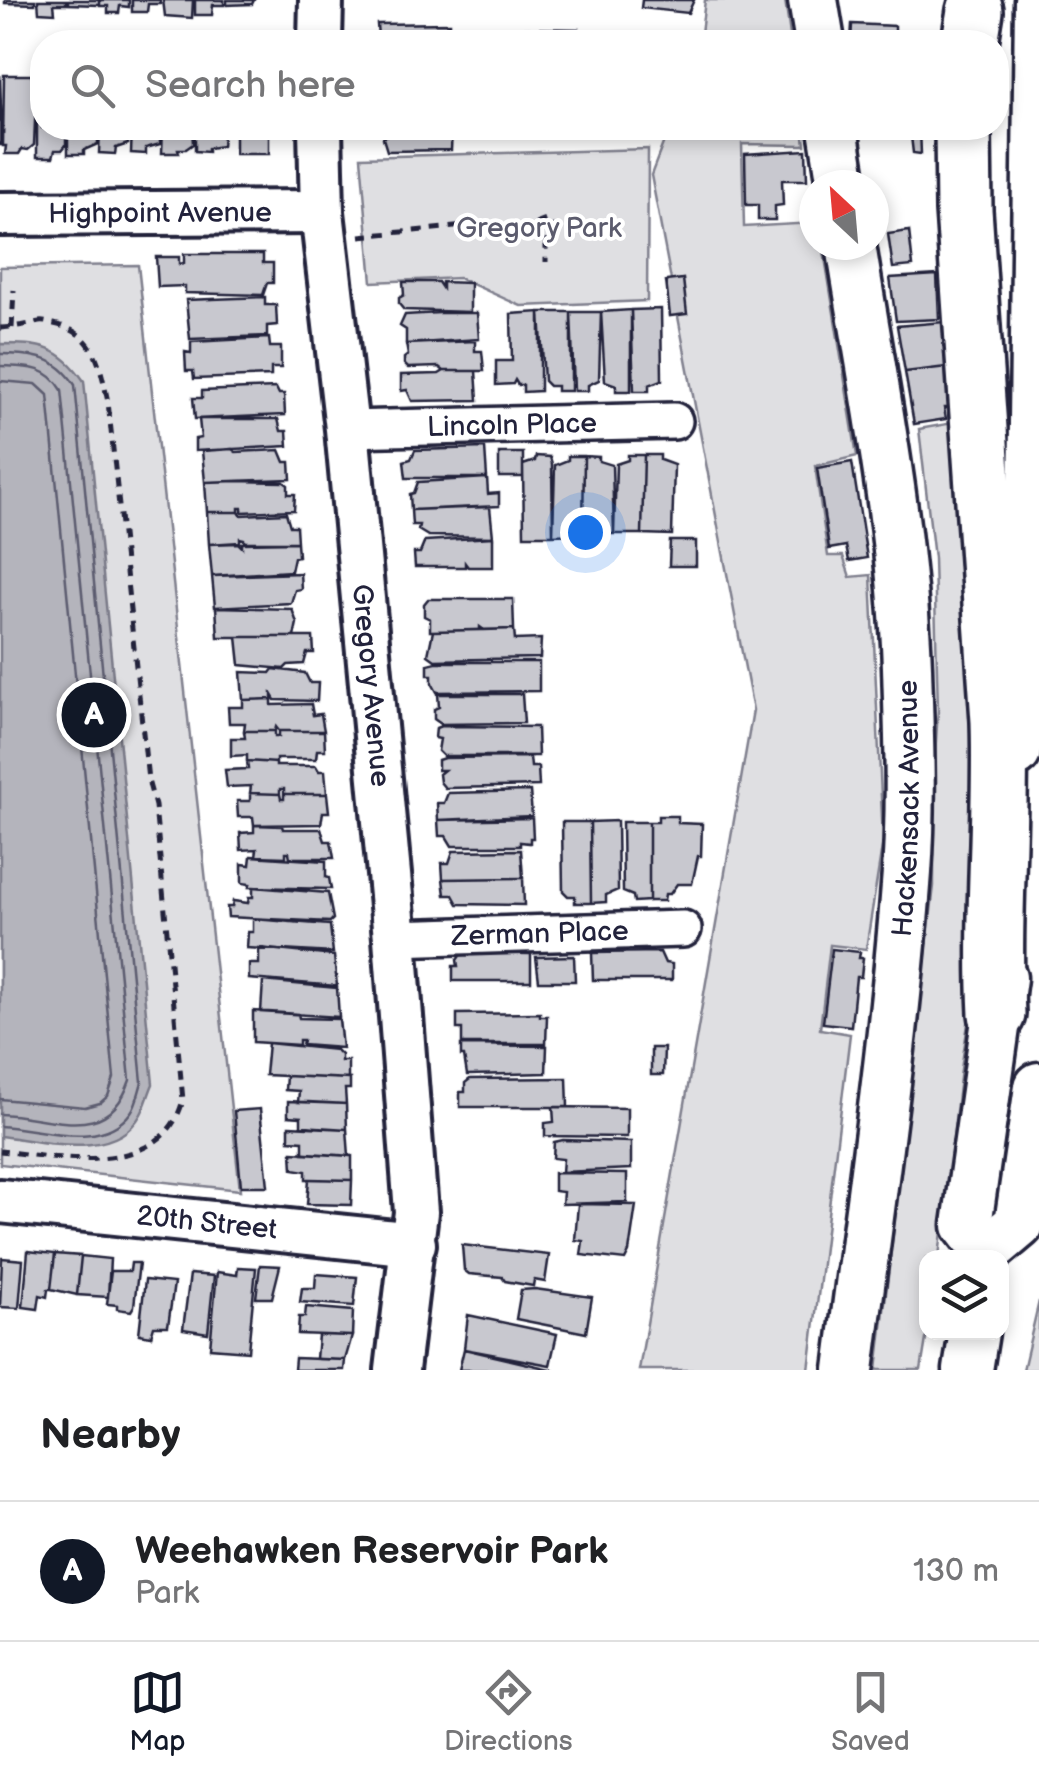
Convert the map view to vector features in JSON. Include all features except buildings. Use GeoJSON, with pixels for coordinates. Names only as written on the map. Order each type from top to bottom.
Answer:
{"type":"FeatureCollection","features":[{"type":"Feature","properties":{"kind":"highway"},"geometry":{"type":"LineString","coordinates":[[963,140],[964,210],[1000,721],[1002,798],[994,947],[997,1014]]}},
{"type":"Feature","properties":{"kind":"highway"},"geometry":{"type":"LineString","coordinates":[[997,1014],[1019,944],[1029,877],[1039,848]]}},
{"type":"Feature","properties":{"kind":"main road"},"geometry":{"type":"LineString","coordinates":[[813,0],[818,30]]}},
{"type":"Feature","properties":{"kind":"main road"},"geometry":{"type":"LineString","coordinates":[[983,1250],[967,1225],[1013,888],[1016,703],[1035,682],[1039,0]]}},
{"type":"Feature","properties":{"kind":"main road"},"geometry":{"type":"LineString","coordinates":[[835,140],[840,170]]}},
{"type":"Feature","properties":{"kind":"main road","name":"Hackensack Avenue"},"geometry":{"type":"LineString","coordinates":[[849,1370],[898,971],[907,867],[908,778],[901,580],[854,260]]}},
{"type":"Feature","properties":{"kind":"main road"},"geometry":{"type":"LineString","coordinates":[[990,1250],[1019,1224],[1039,1086]]}},
{"type":"Feature","properties":{"kind":"main road"},"geometry":{"type":"LineString","coordinates":[[968,1370],[973,1340]]}},
{"type":"Feature","properties":{"kind":"street"},"geometry":{"type":"LineString","coordinates":[[320,30],[321,0]]}},
{"type":"Feature","properties":{"kind":"street","name":"Gregory Avenue"},"geometry":{"type":"LineString","coordinates":[[320,140],[322,212],[348,428],[416,1212],[396,1370]]}},
{"type":"Feature","properties":{"kind":"street","name":"Highpoint Avenue"},"geometry":{"type":"LineString","coordinates":[[0,214],[322,212]]}},
{"type":"Feature","properties":{"kind":"street","name":"Lincoln Place"},"geometry":{"type":"LineString","coordinates":[[348,428],[674,421]]}},
{"type":"Feature","properties":{"kind":"street","name":"Zerman Place"},"geometry":{"type":"LineString","coordinates":[[395,938],[683,930]]}},
{"type":"Feature","properties":{"kind":"street","name":"20th Street"},"geometry":{"type":"LineString","coordinates":[[0,1201],[414,1244]]}},
{"type":"Feature","properties":{"kind":"path"},"geometry":{"type":"LineString","coordinates":[[357,236],[488,224],[495,231],[546,220],[554,228],[546,242],[546,262]]}},
{"type":"Feature","properties":{"kind":"path"},"geometry":{"type":"LineString","coordinates":[[12,328],[14,290]]}},
{"type":"Feature","properties":{"kind":"path"},"geometry":{"type":"LineString","coordinates":[[0,328],[27,328],[40,321],[66,327],[83,336],[99,362],[108,402],[148,780],[157,826],[183,1100],[172,1127],[147,1146],[128,1152],[86,1160],[0,1151]]}},
{"type":"Feature","properties":{"kind":"green space"},"geometry":{"type":"Polygon","coordinates":[[[705,0],[785,0],[789,30],[701,30],[705,0]]]}},
{"type":"Feature","properties":{"kind":"green space"},"geometry":{"type":"Polygon","coordinates":[[[664,140],[804,140],[805,145],[742,144],[744,227],[799,224],[799,260],[825,260],[857,456],[815,466],[828,556],[843,556],[850,577],[871,575],[883,841],[866,949],[830,945],[820,1029],[850,1034],[809,1370],[639,1370],[753,710],[651,175],[664,140]]]}},
{"type":"Feature","properties":{"kind":"green space","name":"Gregory Park"},"geometry":{"type":"Polygon","coordinates":[[[648,149],[647,301],[521,306],[459,278],[372,282],[361,157],[648,149]]]}},
{"type":"Feature","properties":{"kind":"green space"},"geometry":{"type":"Polygon","coordinates":[[[138,265],[240,1190],[0,1164],[0,267],[138,265]]]}},
{"type":"Feature","properties":{"kind":"green space"},"geometry":{"type":"Polygon","coordinates":[[[964,421],[988,895],[961,1069],[940,1250],[919,1250],[919,1340],[926,1340],[921,1370],[877,1370],[934,886],[938,710],[934,558],[919,429],[964,421]]]}},
{"type":"Feature","properties":{"kind":"green space"},"geometry":{"type":"Polygon","coordinates":[[[1039,1301],[1039,1370],[1023,1370],[1039,1301]]]}},
{"type":"Feature","properties":{"kind":"water"},"geometry":{"type":"Polygon","coordinates":[[[0,344],[48,349],[67,360],[84,381],[153,1084],[141,1114],[129,1129],[96,1143],[57,1144],[0,1136],[0,344]]]}},
{"type":"Feature","properties":{"kind":"place","name":"Weehawken Reservoir Park"},"geometry":{"type":"Point","coordinates":[94,715]}}]}
